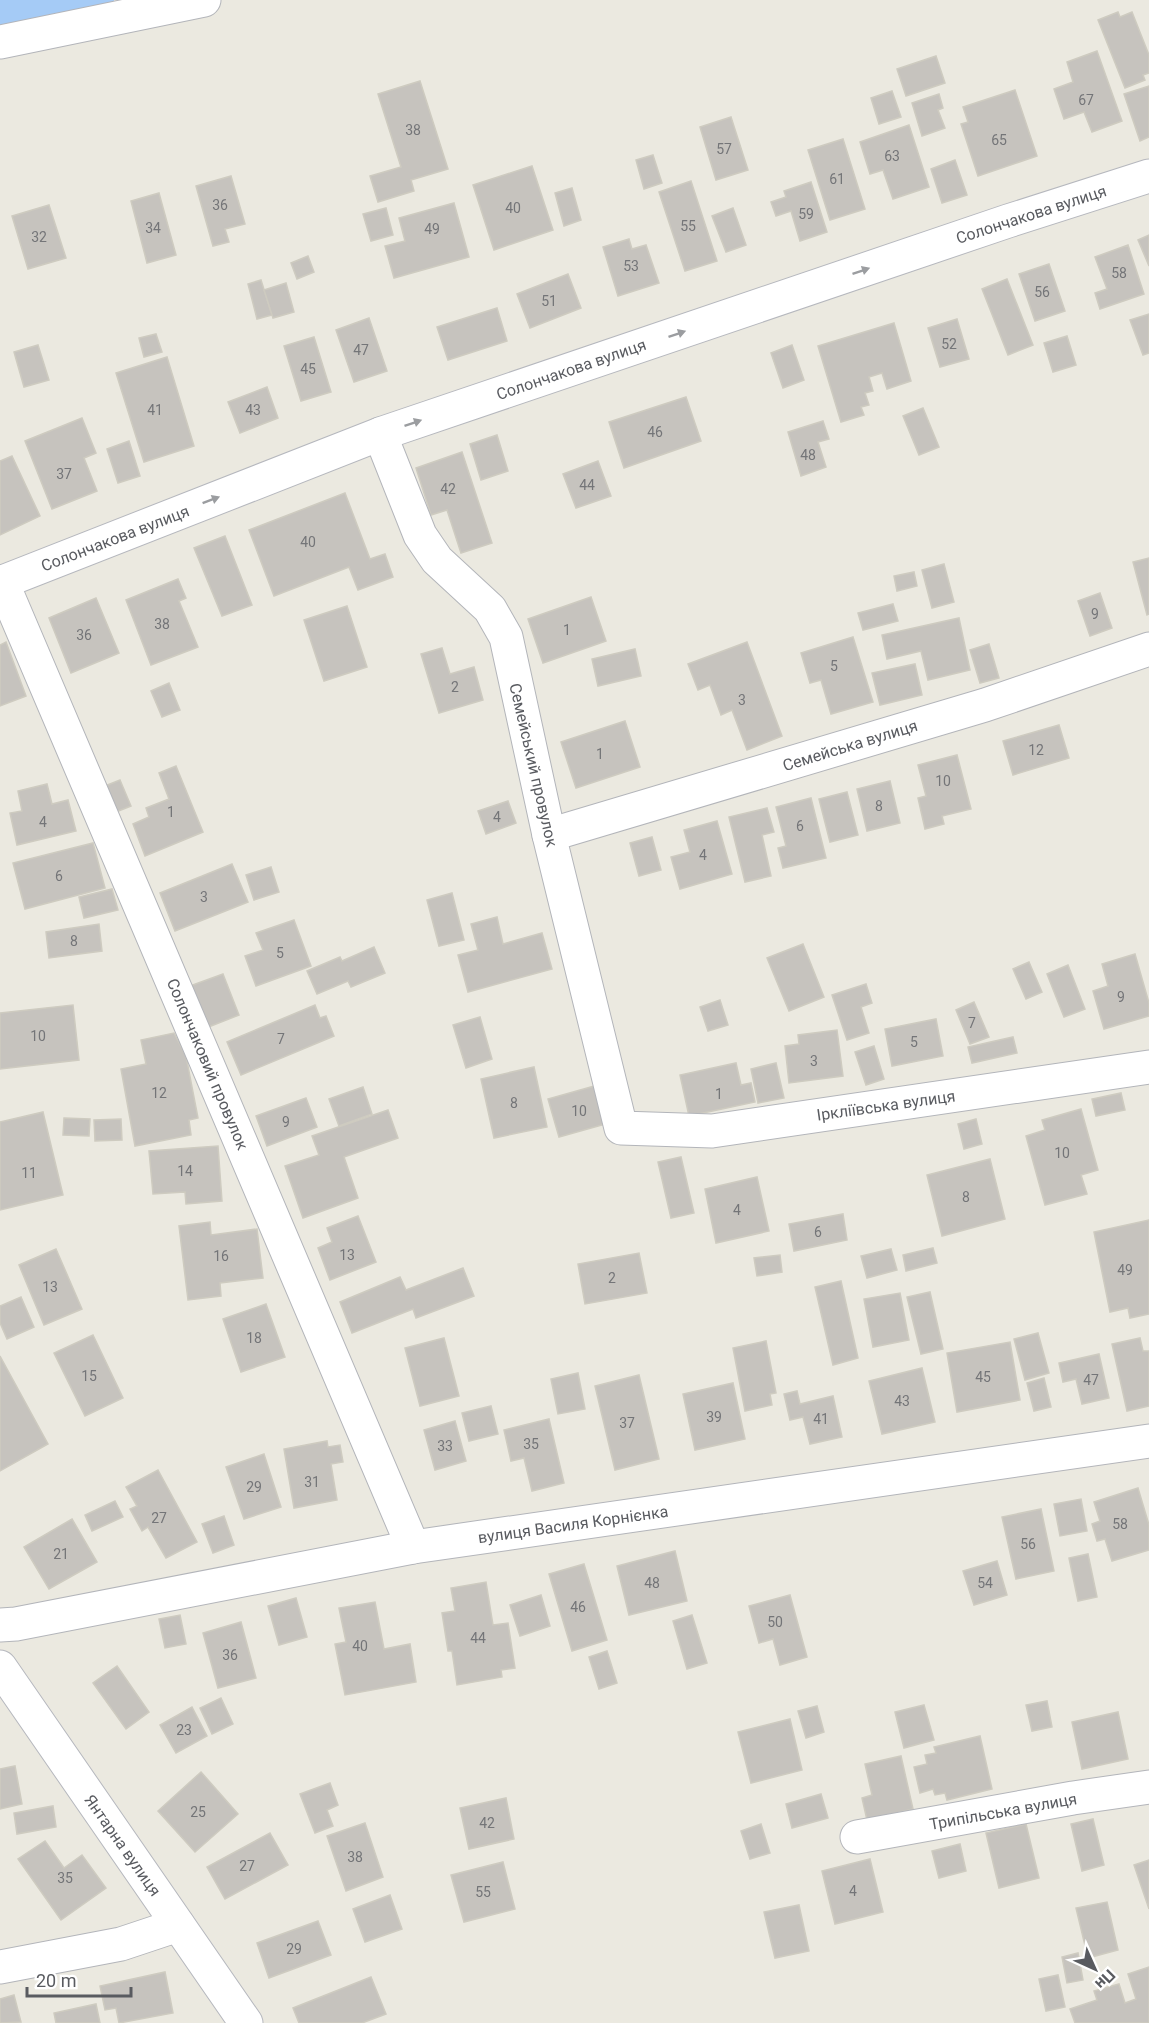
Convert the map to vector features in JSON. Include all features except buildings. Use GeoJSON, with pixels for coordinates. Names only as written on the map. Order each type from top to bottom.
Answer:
{"type":"FeatureCollection","features":[{"type":"Feature","properties":{"kind":"street"},"geometry":{"type":"LineString","coordinates":[[0,42],[204,0]]}},
{"type":"Feature","properties":{"kind":"street","name":"Солончакова вулиця"},"geometry":{"type":"LineString","coordinates":[[1,583],[380,434],[1008,221],[1149,176]]}},
{"type":"Feature","properties":{"kind":"street","name":"Семейський провулок"},"geometry":{"type":"LineString","coordinates":[[380,434],[420,535],[437,560],[490,609],[506,637],[549,835],[621,1128]]}},
{"type":"Feature","properties":{"kind":"street","name":"Солончаковий провулок"},"geometry":{"type":"LineString","coordinates":[[1,583],[413,1547]]}},
{"type":"Feature","properties":{"kind":"street","name":"Семейська вулиця"},"geometry":{"type":"LineString","coordinates":[[549,835],[985,705],[1149,649]]}},
{"type":"Feature","properties":{"kind":"street","name":"Іркліївська вулиця"},"geometry":{"type":"LineString","coordinates":[[621,1128],[712,1131],[1149,1067]]}},
{"type":"Feature","properties":{"kind":"street","name":"вулиця Василя Корнієнка"},"geometry":{"type":"LineString","coordinates":[[0,1624],[16,1624],[413,1547],[1149,1441]]}},
{"type":"Feature","properties":{"kind":"street","name":"Янтарна вулиця"},"geometry":{"type":"LineString","coordinates":[[0,1667],[246,2023]]}},
{"type":"Feature","properties":{"kind":"street","name":"Трипільська вулиця"},"geometry":{"type":"LineString","coordinates":[[856,1837],[1073,1798],[1149,1787]]}},
{"type":"Feature","properties":{"kind":"street"},"geometry":{"type":"LineString","coordinates":[[0,1968],[121,1944],[178,1925]]}},
{"type":"Feature","properties":{"kind":"waterway"},"geometry":{"type":"LineString","coordinates":[[0,18],[83,0]]}}]}
